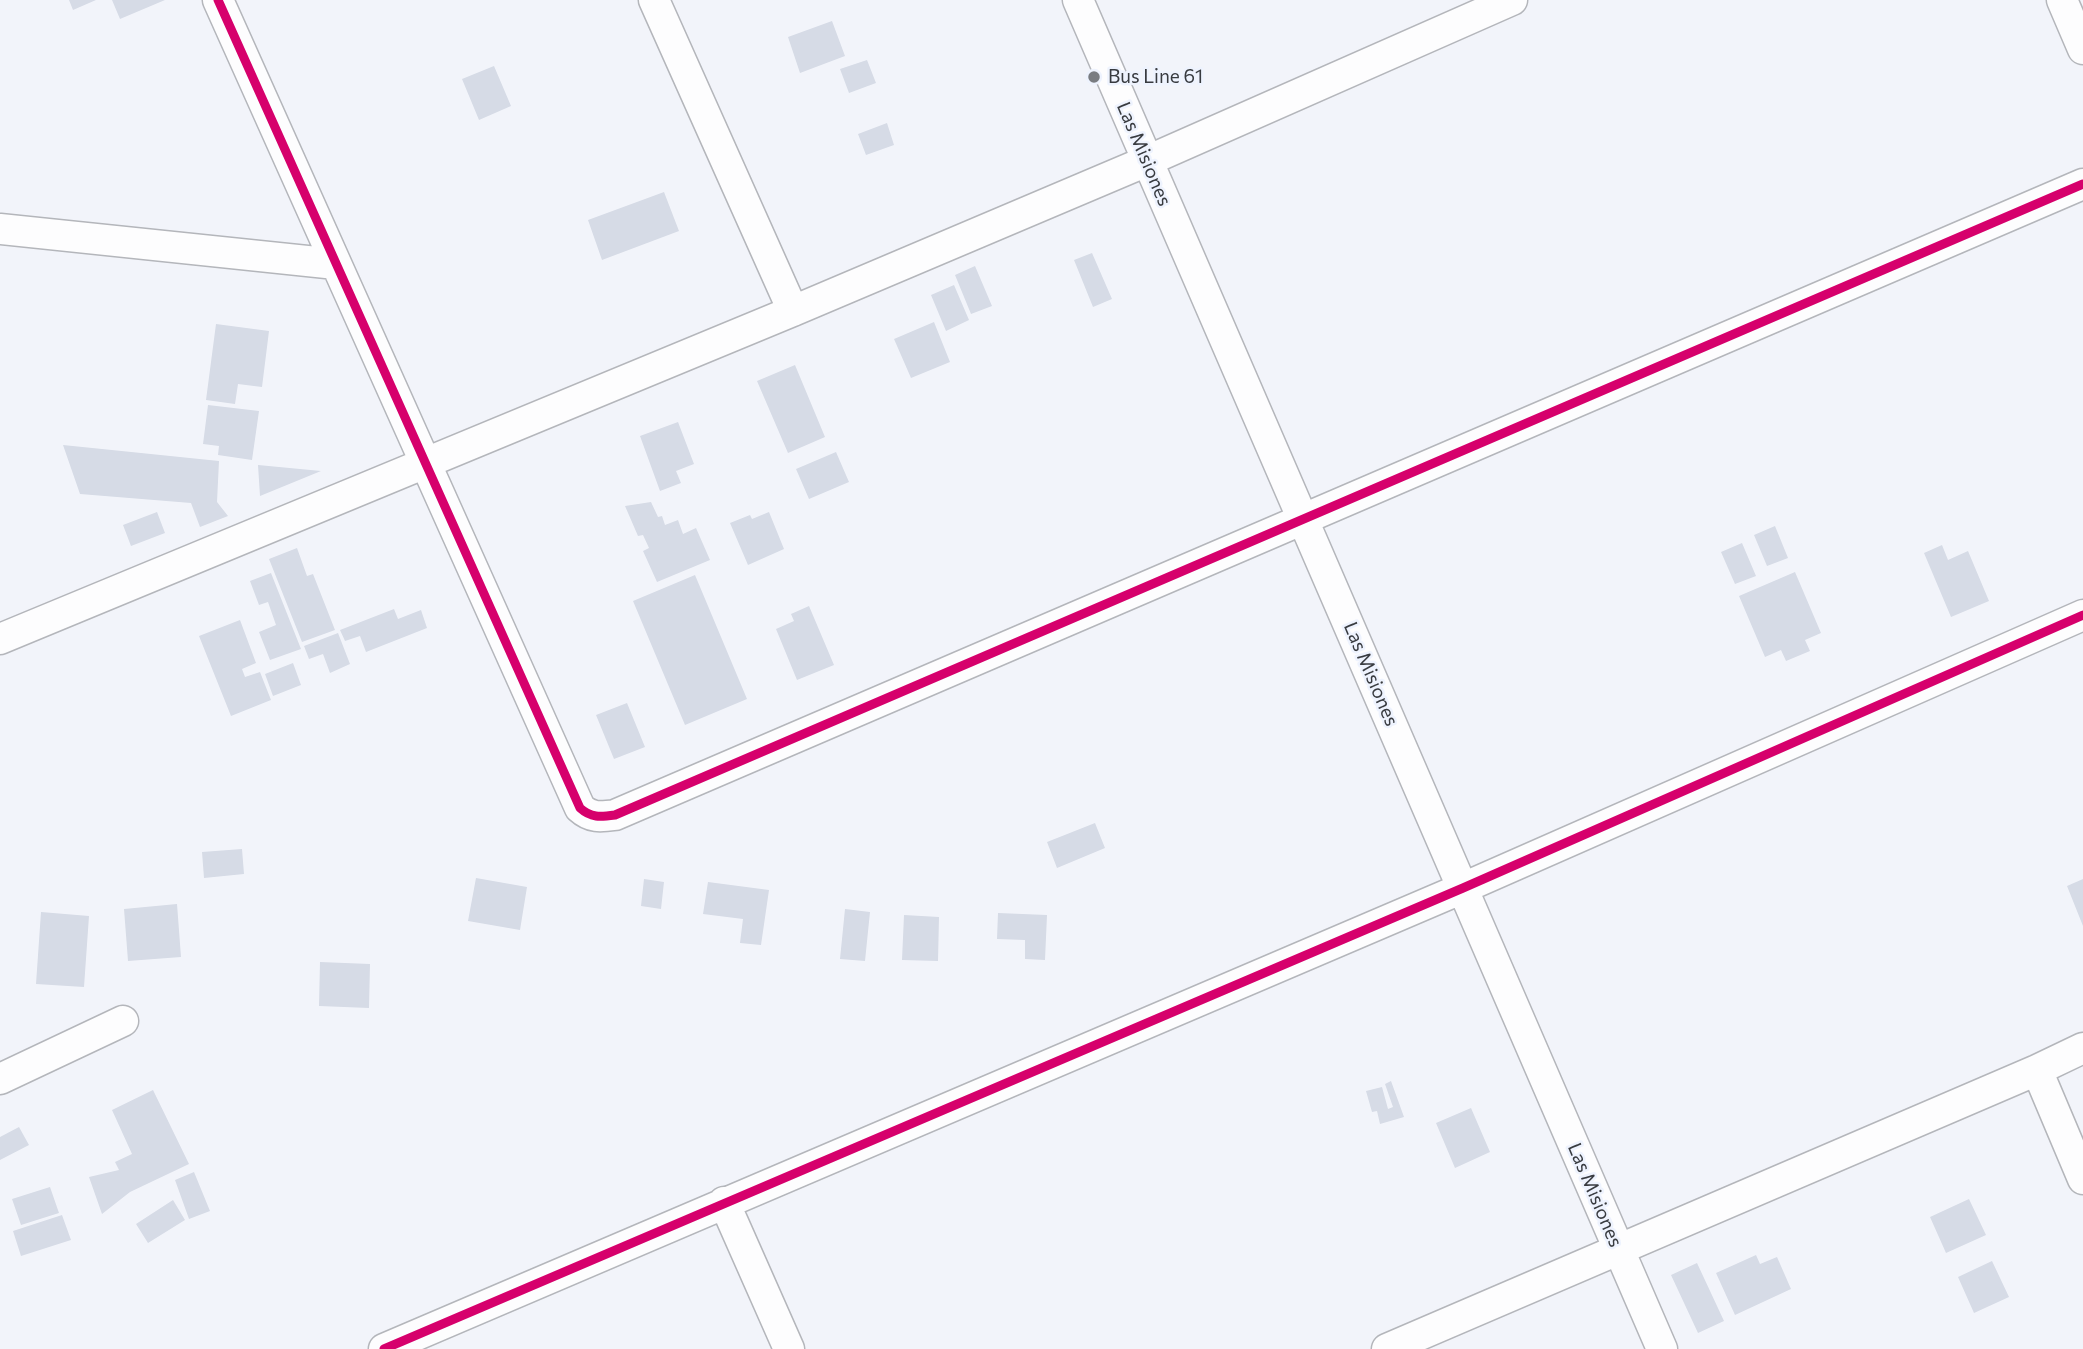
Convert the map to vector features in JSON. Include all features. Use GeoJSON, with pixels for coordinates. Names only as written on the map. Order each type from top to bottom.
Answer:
{"type":"FeatureCollection","features":[{"type":"Feature","properties":{"kind":"street"},"geometry":{"type":"LineString","coordinates":[[218,0],[580,808],[588,815],[601,817],[615,815],[2083,184]]}},
{"type":"Feature","properties":{"kind":"street"},"geometry":{"type":"LineString","coordinates":[[654,0],[793,311]]}},
{"type":"Feature","properties":{"kind":"street","name":"Las Misiones"},"geometry":{"type":"LineString","coordinates":[[1078,0],[1662,1349]]}},
{"type":"Feature","properties":{"kind":"street"},"geometry":{"type":"LineString","coordinates":[[0,639],[793,311],[1147,161],[1512,0]]}},
{"type":"Feature","properties":{"kind":"street"},"geometry":{"type":"LineString","coordinates":[[2062,0],[2083,49]]}},
{"type":"Feature","properties":{"kind":"street"},"geometry":{"type":"LineString","coordinates":[[0,229],[336,264]]}},
{"type":"Feature","properties":{"kind":"street"},"geometry":{"type":"LineString","coordinates":[[384,1349],[1463,888],[2083,615]]}},
{"type":"Feature","properties":{"kind":"street"},"geometry":{"type":"LineString","coordinates":[[0,1079],[123,1021]]}},
{"type":"Feature","properties":{"kind":"street"},"geometry":{"type":"LineString","coordinates":[[1387,1349],[2083,1048]]}},
{"type":"Feature","properties":{"kind":"street"},"geometry":{"type":"LineString","coordinates":[[2037,1070],[2083,1179]]}},
{"type":"Feature","properties":{"kind":"street"},"geometry":{"type":"LineString","coordinates":[[724,1202],[789,1349]]}},
{"type":"Feature","properties":{"kind":"building"},"geometry":{"type":"Polygon","coordinates":[[[69,0],[96,0],[73,10],[69,0]]]}},
{"type":"Feature","properties":{"kind":"building"},"geometry":{"type":"Polygon","coordinates":[[[112,0],[165,0],[120,19],[112,0]]]}},
{"type":"Feature","properties":{"kind":"building"},"geometry":{"type":"Polygon","coordinates":[[[832,21],[845,56],[800,73],[788,37],[832,21]]]}},
{"type":"Feature","properties":{"kind":"building"},"geometry":{"type":"Polygon","coordinates":[[[867,60],[876,83],[849,93],[840,69],[867,60]]]}},
{"type":"Feature","properties":{"kind":"building"},"geometry":{"type":"Polygon","coordinates":[[[494,66],[511,106],[479,120],[462,79],[494,66]]]}},
{"type":"Feature","properties":{"kind":"building"},"geometry":{"type":"Polygon","coordinates":[[[887,123],[894,145],[866,155],[858,134],[887,123]]]}},
{"type":"Feature","properties":{"kind":"building"},"geometry":{"type":"Polygon","coordinates":[[[664,192],[679,231],[602,260],[588,220],[664,192]]]}},
{"type":"Feature","properties":{"kind":"building"},"geometry":{"type":"Polygon","coordinates":[[[1092,253],[1112,299],[1093,307],[1074,260],[1092,253]]]}},
{"type":"Feature","properties":{"kind":"building"},"geometry":{"type":"Polygon","coordinates":[[[975,266],[992,306],[971,314],[955,275],[975,266]]]}},
{"type":"Feature","properties":{"kind":"building"},"geometry":{"type":"Polygon","coordinates":[[[954,285],[969,320],[946,331],[931,295],[954,285]]]}},
{"type":"Feature","properties":{"kind":"building"},"geometry":{"type":"Polygon","coordinates":[[[934,322],[950,362],[911,378],[894,339],[934,322]]]}},
{"type":"Feature","properties":{"kind":"building"},"geometry":{"type":"Polygon","coordinates":[[[216,324],[269,331],[262,387],[238,384],[235,404],[206,400],[216,324]]]}},
{"type":"Feature","properties":{"kind":"building"},"geometry":{"type":"Polygon","coordinates":[[[795,365],[825,437],[788,453],[757,381],[795,365]]]}},
{"type":"Feature","properties":{"kind":"building"},"geometry":{"type":"Polygon","coordinates":[[[208,405],[259,411],[252,460],[218,455],[219,446],[203,444],[208,405]]]}},
{"type":"Feature","properties":{"kind":"building"},"geometry":{"type":"Polygon","coordinates":[[[678,422],[694,464],[676,471],[681,483],[660,491],[640,436],[678,422]]]}},
{"type":"Feature","properties":{"kind":"building"},"geometry":{"type":"Polygon","coordinates":[[[63,445],[219,461],[217,502],[228,516],[200,527],[191,503],[80,494],[63,445]]]}},
{"type":"Feature","properties":{"kind":"building"},"geometry":{"type":"Polygon","coordinates":[[[836,452],[849,482],[809,499],[796,469],[836,452]]]}},
{"type":"Feature","properties":{"kind":"building"},"geometry":{"type":"Polygon","coordinates":[[[258,465],[321,471],[260,496],[258,465]]]}},
{"type":"Feature","properties":{"kind":"building"},"geometry":{"type":"Polygon","coordinates":[[[651,502],[658,517],[662,516],[665,525],[678,520],[683,534],[696,528],[710,560],[657,582],[643,551],[649,548],[643,535],[638,536],[625,506],[651,502]]]}},
{"type":"Feature","properties":{"kind":"building"},"geometry":{"type":"Polygon","coordinates":[[[157,512],[165,533],[131,546],[123,525],[157,512]]]}},
{"type":"Feature","properties":{"kind":"building"},"geometry":{"type":"Polygon","coordinates":[[[769,512],[784,549],[748,565],[730,523],[750,515],[752,519],[769,512]]]}},
{"type":"Feature","properties":{"kind":"building"},"geometry":{"type":"Polygon","coordinates":[[[1775,526],[1788,558],[1767,566],[1754,535],[1775,526]]]}},
{"type":"Feature","properties":{"kind":"building"},"geometry":{"type":"Polygon","coordinates":[[[1742,543],[1756,576],[1735,584],[1721,552],[1742,543]]]}},
{"type":"Feature","properties":{"kind":"building"},"geometry":{"type":"Polygon","coordinates":[[[1942,545],[1948,560],[1968,551],[1989,601],[1951,617],[1924,553],[1942,545]]]}},
{"type":"Feature","properties":{"kind":"building"},"geometry":{"type":"Polygon","coordinates":[[[297,548],[307,576],[313,574],[335,630],[302,642],[269,559],[297,548]]]}},
{"type":"Feature","properties":{"kind":"building"},"geometry":{"type":"Polygon","coordinates":[[[1795,572],[1821,633],[1805,640],[1810,651],[1786,661],[1781,650],[1765,657],[1739,596],[1795,572]]]}},
{"type":"Feature","properties":{"kind":"building"},"geometry":{"type":"Polygon","coordinates":[[[271,573],[301,649],[270,660],[259,632],[276,625],[268,602],[259,605],[250,581],[271,573]]]}},
{"type":"Feature","properties":{"kind":"building"},"geometry":{"type":"Polygon","coordinates":[[[695,575],[747,699],[685,725],[633,601],[695,575]]]}},
{"type":"Feature","properties":{"kind":"building"},"geometry":{"type":"Polygon","coordinates":[[[809,606],[834,665],[797,680],[776,629],[794,621],[791,614],[809,606]]]}},
{"type":"Feature","properties":{"kind":"building"},"geometry":{"type":"Polygon","coordinates":[[[394,609],[398,619],[421,610],[427,628],[366,652],[360,636],[345,641],[340,630],[394,609]]]}},
{"type":"Feature","properties":{"kind":"building"},"geometry":{"type":"Polygon","coordinates":[[[240,620],[256,663],[242,669],[245,677],[260,672],[271,700],[231,716],[199,636],[240,620]]]}},
{"type":"Feature","properties":{"kind":"building"},"geometry":{"type":"Polygon","coordinates":[[[338,633],[350,664],[330,673],[323,654],[309,659],[304,646],[338,633]]]}},
{"type":"Feature","properties":{"kind":"building"},"geometry":{"type":"Polygon","coordinates":[[[293,663],[301,685],[273,696],[265,674],[293,663]]]}},
{"type":"Feature","properties":{"kind":"building"},"geometry":{"type":"Polygon","coordinates":[[[627,703],[645,747],[614,759],[596,715],[627,703]]]}},
{"type":"Feature","properties":{"kind":"building"},"geometry":{"type":"Polygon","coordinates":[[[1095,823],[1105,848],[1057,868],[1047,842],[1095,823]]]}},
{"type":"Feature","properties":{"kind":"building"},"geometry":{"type":"Polygon","coordinates":[[[242,849],[244,874],[204,878],[202,852],[242,849]]]}},
{"type":"Feature","properties":{"kind":"building"},"geometry":{"type":"Polygon","coordinates":[[[476,878],[527,887],[520,930],[468,921],[476,878]]]}},
{"type":"Feature","properties":{"kind":"building"},"geometry":{"type":"Polygon","coordinates":[[[644,879],[664,882],[661,909],[641,906],[644,879]]]}},
{"type":"Feature","properties":{"kind":"building"},"geometry":{"type":"Polygon","coordinates":[[[2083,879],[2083,926],[2067,886],[2083,879]]]}},
{"type":"Feature","properties":{"kind":"building"},"geometry":{"type":"Polygon","coordinates":[[[708,882],[769,890],[761,945],[740,943],[743,919],[703,914],[708,882]]]}},
{"type":"Feature","properties":{"kind":"building"},"geometry":{"type":"Polygon","coordinates":[[[177,904],[181,957],[128,961],[124,909],[177,904]]]}},
{"type":"Feature","properties":{"kind":"building"},"geometry":{"type":"Polygon","coordinates":[[[845,909],[870,912],[865,961],[840,959],[845,909]]]}},
{"type":"Feature","properties":{"kind":"building"},"geometry":{"type":"Polygon","coordinates":[[[41,912],[89,916],[84,987],[36,984],[41,912]]]}},
{"type":"Feature","properties":{"kind":"building"},"geometry":{"type":"Polygon","coordinates":[[[998,913],[1047,915],[1045,960],[1025,959],[1025,940],[997,939],[998,913]]]}},
{"type":"Feature","properties":{"kind":"building"},"geometry":{"type":"Polygon","coordinates":[[[904,915],[939,917],[938,961],[902,960],[904,915]]]}},
{"type":"Feature","properties":{"kind":"building"},"geometry":{"type":"Polygon","coordinates":[[[320,962],[370,964],[369,1008],[319,1006],[320,962]]]}},
{"type":"Feature","properties":{"kind":"building"},"geometry":{"type":"Polygon","coordinates":[[[1391,1081],[1404,1117],[1380,1124],[1377,1111],[1372,1112],[1366,1091],[1382,1087],[1388,1109],[1393,1107],[1385,1084],[1391,1081]]]}},
{"type":"Feature","properties":{"kind":"building"},"geometry":{"type":"Polygon","coordinates":[[[153,1090],[189,1164],[130,1192],[102,1214],[89,1177],[119,1170],[115,1162],[132,1154],[112,1110],[153,1090]]]}},
{"type":"Feature","properties":{"kind":"building"},"geometry":{"type":"Polygon","coordinates":[[[1471,1108],[1490,1152],[1455,1168],[1436,1123],[1471,1108]]]}},
{"type":"Feature","properties":{"kind":"building"},"geometry":{"type":"Polygon","coordinates":[[[19,1127],[29,1145],[0,1160],[0,1137],[19,1127]]]}},
{"type":"Feature","properties":{"kind":"building"},"geometry":{"type":"Polygon","coordinates":[[[194,1172],[210,1211],[189,1219],[175,1180],[194,1172]]]}},
{"type":"Feature","properties":{"kind":"building"},"geometry":{"type":"Polygon","coordinates":[[[50,1187],[59,1213],[21,1225],[12,1199],[50,1187]]]}},
{"type":"Feature","properties":{"kind":"building"},"geometry":{"type":"Polygon","coordinates":[[[1969,1199],[1986,1235],[1946,1253],[1930,1217],[1969,1199]]]}},
{"type":"Feature","properties":{"kind":"building"},"geometry":{"type":"Polygon","coordinates":[[[173,1200],[185,1220],[148,1243],[136,1224],[173,1200]]]}},
{"type":"Feature","properties":{"kind":"building"},"geometry":{"type":"Polygon","coordinates":[[[62,1215],[71,1240],[21,1256],[13,1231],[62,1215]]]}},
{"type":"Feature","properties":{"kind":"building"},"geometry":{"type":"Polygon","coordinates":[[[1756,1255],[1760,1264],[1777,1257],[1791,1289],[1735,1315],[1716,1273],[1756,1255]]]}},
{"type":"Feature","properties":{"kind":"building"},"geometry":{"type":"Polygon","coordinates":[[[1992,1261],[2009,1297],[1974,1313],[1958,1277],[1992,1261]]]}},
{"type":"Feature","properties":{"kind":"building"},"geometry":{"type":"Polygon","coordinates":[[[1697,1263],[1724,1321],[1698,1333],[1671,1275],[1697,1263]]]}},
{"type":"Feature","properties":{"kind":"cycle path"},"geometry":{"type":"LineString","coordinates":[[218,0],[580,808],[596,816],[615,815],[2083,184]]}},
{"type":"Feature","properties":{"kind":"cycle path"},"geometry":{"type":"LineString","coordinates":[[384,1349],[1463,888],[2083,615]]}},
{"type":"Feature","properties":{"kind":"place","name":"Bus Line 61"},"geometry":{"type":"Point","coordinates":[1094,77]}}]}
